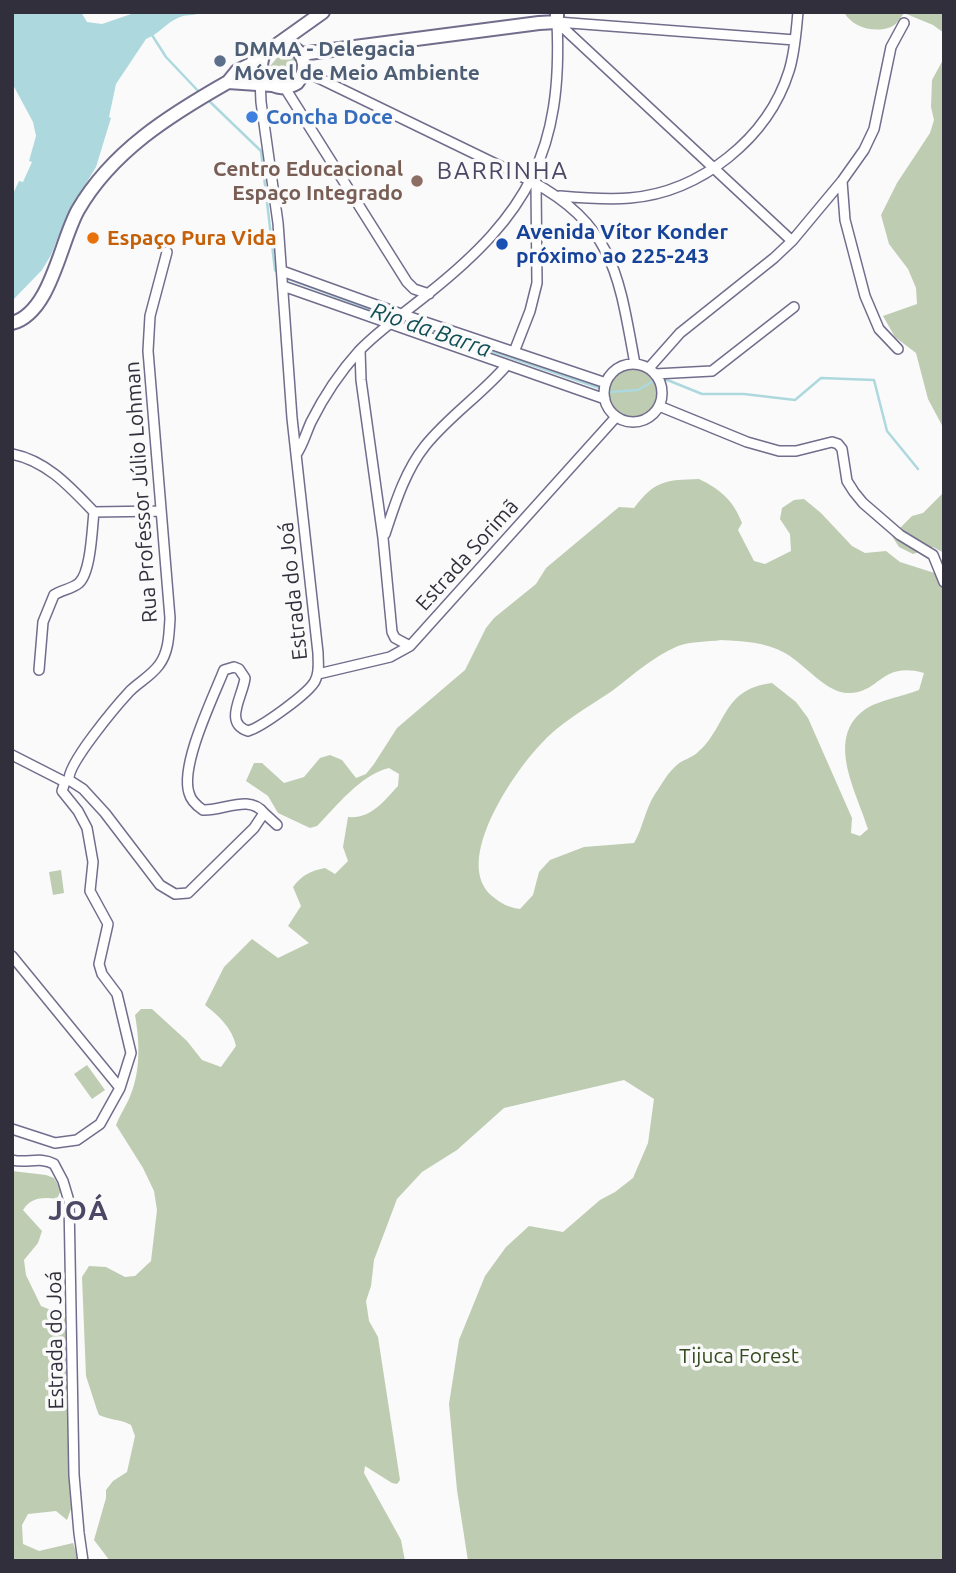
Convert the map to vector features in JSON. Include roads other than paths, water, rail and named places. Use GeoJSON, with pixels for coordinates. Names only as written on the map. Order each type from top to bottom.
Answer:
{"type":"FeatureCollection","features":[{"type":"Feature","properties":{"kind":"street"},"geometry":{"type":"LineString","coordinates":[[12,323],[32,312],[44,294],[69,228],[104,171],[130,146],[203,96],[261,64],[270,47],[281,44],[323,12]]}},
{"type":"Feature","properties":{"kind":"street"},"geometry":{"type":"LineString","coordinates":[[559,196],[632,198],[684,183],[715,168],[745,144],[772,107],[789,71],[798,12]]}},
{"type":"Feature","properties":{"kind":"street"},"geometry":{"type":"LineString","coordinates":[[301,54],[539,23],[557,17],[795,40]]}},
{"type":"Feature","properties":{"kind":"street"},"geometry":{"type":"LineString","coordinates":[[557,17],[792,241]]}},
{"type":"Feature","properties":{"kind":"street"},"geometry":{"type":"LineString","coordinates":[[514,352],[530,311],[537,283],[534,182],[555,104],[558,73],[557,17]]}},
{"type":"Feature","properties":{"kind":"street"},"geometry":{"type":"LineString","coordinates":[[794,307],[712,371],[655,375],[635,364],[621,367],[606,384],[605,397],[611,412],[635,422],[653,414],[662,398],[655,375],[680,333],[792,241],[842,181],[864,150],[874,129],[891,47],[904,23]]}},
{"type":"Feature","properties":{"kind":"street"},"geometry":{"type":"LineString","coordinates":[[240,76],[272,86],[297,83],[304,71],[301,54],[292,46],[281,44]]}},
{"type":"Feature","properties":{"kind":"street"},"geometry":{"type":"LineString","coordinates":[[261,64],[264,79],[272,86],[407,282],[414,289],[429,294]]}},
{"type":"Feature","properties":{"kind":"street"},"geometry":{"type":"LineString","coordinates":[[304,71],[534,182],[559,196],[581,215],[593,229],[616,274],[635,364]]}},
{"type":"Feature","properties":{"kind":"street","name":"Estrada do Joá"},"geometry":{"type":"LineString","coordinates":[[264,813],[254,804],[244,803],[204,810],[191,798],[187,786],[193,750],[224,670],[230,666],[239,669],[244,678],[234,717],[237,724],[248,731],[266,722],[306,691],[314,684],[318,674],[318,653],[292,418],[273,177],[272,86]]}},
{"type":"Feature","properties":{"kind":"street"},"geometry":{"type":"LineString","coordinates":[[842,181],[845,220],[865,296],[879,329],[898,349]]}},
{"type":"Feature","properties":{"kind":"street"},"geometry":{"type":"LineString","coordinates":[[296,456],[311,422],[334,382],[360,350],[481,249],[534,182]]}},
{"type":"Feature","properties":{"kind":"street","name":"Rua Professor Júlio Lohman"},"geometry":{"type":"LineString","coordinates":[[67,781],[75,760],[132,689],[159,664],[166,651],[170,618],[148,351],[150,316],[166,252]]}},
{"type":"Feature","properties":{"kind":"street"},"geometry":{"type":"LineString","coordinates":[[282,273],[506,366],[605,397]]}},
{"type":"Feature","properties":{"kind":"street"},"geometry":{"type":"LineString","coordinates":[[283,285],[514,352],[606,384]]}},
{"type":"Feature","properties":{"kind":"street"},"geometry":{"type":"LineString","coordinates":[[360,350],[361,380],[383,538],[392,632],[395,638],[410,646]]}},
{"type":"Feature","properties":{"kind":"street"},"geometry":{"type":"LineString","coordinates":[[383,538],[397,499],[417,457],[506,366]]}},
{"type":"Feature","properties":{"kind":"street"},"geometry":{"type":"LineString","coordinates":[[659,406],[747,442],[779,451],[796,451],[832,442],[838,444],[842,449],[847,481],[853,492],[900,535],[933,555],[944,582]]}},
{"type":"Feature","properties":{"kind":"street","name":"Estrada Sorimã"},"geometry":{"type":"LineString","coordinates":[[318,674],[390,657],[410,646],[617,416]]}},
{"type":"Feature","properties":{"kind":"street"},"geometry":{"type":"LineString","coordinates":[[292,418],[299,426],[311,422]]}},
{"type":"Feature","properties":{"kind":"street"},"geometry":{"type":"LineString","coordinates":[[12,454],[27,457],[46,466],[94,512],[160,512]]}},
{"type":"Feature","properties":{"kind":"street"},"geometry":{"type":"LineString","coordinates":[[377,494],[387,500],[397,499]]}},
{"type":"Feature","properties":{"kind":"street"},"geometry":{"type":"LineString","coordinates":[[39,670],[43,622],[54,596],[76,586],[82,580],[94,512]]}},
{"type":"Feature","properties":{"kind":"street"},"geometry":{"type":"LineString","coordinates":[[12,755],[83,789],[105,813],[160,885],[170,893],[179,895],[192,890],[254,828],[264,813],[277,825]]}},
{"type":"Feature","properties":{"kind":"street"},"geometry":{"type":"LineString","coordinates":[[13,1129],[55,1143],[77,1140],[100,1124],[120,1088],[131,1053],[117,994],[102,974],[99,964],[108,924],[90,891],[93,862],[89,835],[78,811],[62,791],[67,781]]}},
{"type":"Feature","properties":{"kind":"street"},"geometry":{"type":"LineString","coordinates":[[12,956],[120,1088]]}},
{"type":"Feature","properties":{"kind":"street","name":"Estrada do Joá"},"geometry":{"type":"LineString","coordinates":[[12,1160],[19,1162],[42,1159],[54,1164],[69,1201],[74,1475],[83,1561]]}},
{"type":"Feature","properties":{"kind":"water"},"geometry":{"type":"Polygon","coordinates":[[[12,12],[81,12],[87,22],[102,24],[137,12],[203,12],[175,19],[146,39],[116,84],[109,117],[111,118],[96,167],[66,217],[42,270],[12,301],[12,196],[19,181],[23,182],[32,162],[29,161],[36,136],[33,122],[12,83],[12,12]]]}},
{"type":"Feature","properties":{"kind":"waterway","name":"Rio da Barra"},"geometry":{"type":"LineString","coordinates":[[152,35],[166,57],[201,94]]}},
{"type":"Feature","properties":{"kind":"waterway","name":"Rio da Barra"},"geometry":{"type":"LineString","coordinates":[[206,98],[261,151],[277,272]]}},
{"type":"Feature","properties":{"kind":"waterway","name":"Rio da Barra"},"geometry":{"type":"LineString","coordinates":[[286,278],[394,318]]}},
{"type":"Feature","properties":{"kind":"waterway","name":"Rio da Barra"},"geometry":{"type":"LineString","coordinates":[[401,320],[611,392],[638,390],[660,377],[702,394],[744,394],[795,400],[821,378],[874,380],[887,431],[918,469]]}},
{"type":"Feature","properties":{"kind":"place","name":"DMMA - Delegacia Móvel de Meio Ambiente"},"geometry":{"type":"Point","coordinates":[220,61]}},
{"type":"Feature","properties":{"kind":"place","name":"Concha Doce"},"geometry":{"type":"Point","coordinates":[252,117]}},
{"type":"Feature","properties":{"kind":"place","name":"Centro Educacional Espaço Integrado"},"geometry":{"type":"Point","coordinates":[417,181]}},
{"type":"Feature","properties":{"kind":"place","name":"Espaço Pura Vida"},"geometry":{"type":"Point","coordinates":[93,238]}},
{"type":"Feature","properties":{"kind":"place","name":"Avenida Vítor Konder próximo ao 225-243"},"geometry":{"type":"Point","coordinates":[502,244]}},
{"type":"Feature","properties":{"kind":"district","name":"BARRINHA"},"geometry":{"type":"Point","coordinates":[503,171]}},
{"type":"Feature","properties":{"kind":"district","name":"JOÁ"},"geometry":{"type":"Point","coordinates":[79,1211]}},
{"type":"Feature","properties":{"kind":"park label","name":"Tijuca Forest"},"geometry":{"type":"Point","coordinates":[739,1356]}}]}
